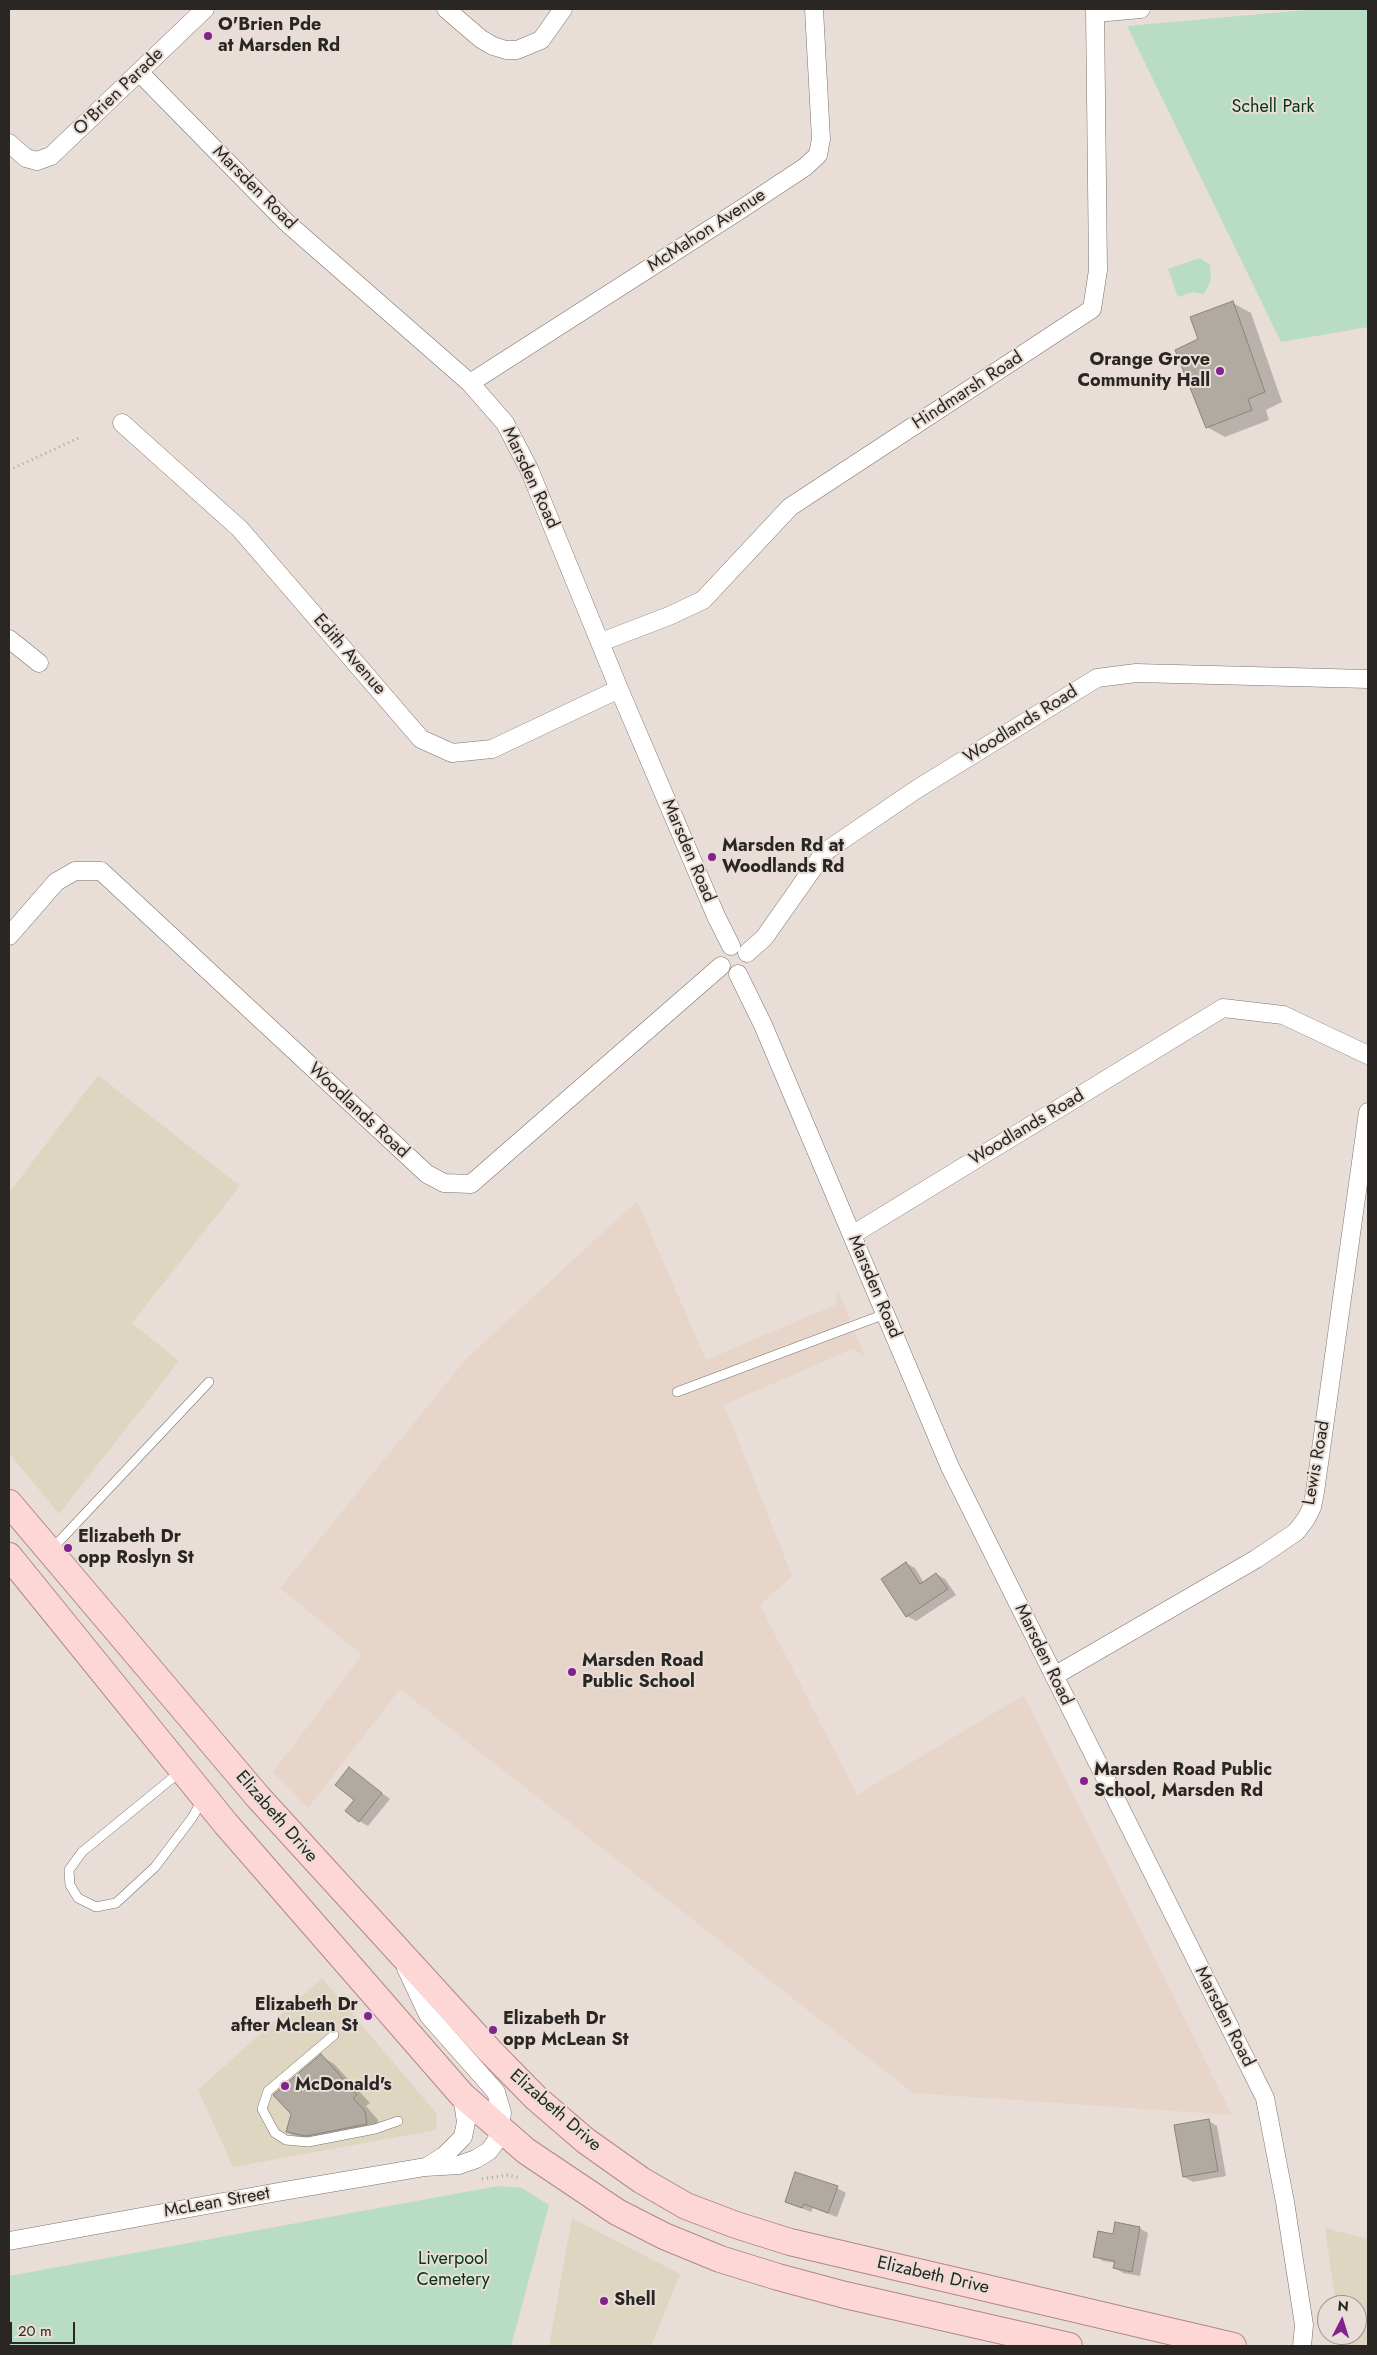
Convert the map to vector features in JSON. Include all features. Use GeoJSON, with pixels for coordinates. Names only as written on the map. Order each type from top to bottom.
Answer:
{"type":"FeatureCollection","features":[{"type":"Feature","properties":{"kind":"main road","name":"Elizabeth Drive"},"geometry":{"type":"LineString","coordinates":[[9,1502],[258,1797],[401,1956],[536,2098],[586,2141],[641,2180],[686,2206],[736,2225],[790,2242],[1233,2346]]}},
{"type":"Feature","properties":{"kind":"main road"},"geometry":{"type":"LineString","coordinates":[[9,1556],[204,1796],[462,2095],[526,2151],[617,2212],[664,2236],[720,2259],[845,2295],[1069,2346]]}},
{"type":"Feature","properties":{"kind":"street","name":"O'Brien Parade"},"geometry":{"type":"LineString","coordinates":[[9,143],[26,158],[36,161],[51,156],[205,9]]}},
{"type":"Feature","properties":{"kind":"street"},"geometry":{"type":"LineString","coordinates":[[446,9],[482,39],[493,46],[506,50],[517,50],[541,40],[563,9]]}},
{"type":"Feature","properties":{"kind":"street","name":"McMahon Avenue"},"geometry":{"type":"LineString","coordinates":[[470,383],[805,167],[818,155],[822,138],[814,9]]}},
{"type":"Feature","properties":{"kind":"street"},"geometry":{"type":"LineString","coordinates":[[1096,11],[1141,9]]}},
{"type":"Feature","properties":{"kind":"street","name":"Hindmarsh Road"},"geometry":{"type":"LineString","coordinates":[[601,642],[669,616],[702,600],[790,507],[1092,309],[1098,270],[1096,11]]}},
{"type":"Feature","properties":{"kind":"street","name":"Marsden Road"},"geometry":{"type":"LineString","coordinates":[[139,72],[286,222],[470,383],[494,408],[515,440],[601,642],[619,689],[716,916],[731,946]]}},
{"type":"Feature","properties":{"kind":"street","name":"Edith Avenue"},"geometry":{"type":"LineString","coordinates":[[122,423],[240,528],[421,739],[452,753],[492,749],[619,689]]}},
{"type":"Feature","properties":{"kind":"street"},"geometry":{"type":"LineString","coordinates":[[9,639],[39,663]]}},
{"type":"Feature","properties":{"kind":"street","name":"Woodlands Road"},"geometry":{"type":"LineString","coordinates":[[747,953],[764,938],[821,857],[829,849],[918,789],[1097,678],[1136,674],[1368,679]]}},
{"type":"Feature","properties":{"kind":"street","name":"Woodlands Road"},"geometry":{"type":"LineString","coordinates":[[9,936],[56,882],[74,871],[101,871],[427,1174],[444,1183],[471,1184],[722,966]]}},
{"type":"Feature","properties":{"kind":"street"},"geometry":{"type":"LineString","coordinates":[[731,946],[740,946],[747,953],[748,966],[738,974],[728,973],[722,966],[721,954],[731,946]]}},
{"type":"Feature","properties":{"kind":"street","name":"Marsden Road"},"geometry":{"type":"LineString","coordinates":[[738,974],[763,1024],[950,1467],[1265,2098],[1285,2202],[1304,2325],[1302,2346]]}},
{"type":"Feature","properties":{"kind":"street","name":"Woodlands Road"},"geometry":{"type":"LineString","coordinates":[[852,1235],[1223,1008],[1283,1015],[1368,1056]]}},
{"type":"Feature","properties":{"kind":"street"},"geometry":{"type":"LineString","coordinates":[[1368,1056],[1368,1069]]}},
{"type":"Feature","properties":{"kind":"street","name":"Lewis Road"},"geometry":{"type":"LineString","coordinates":[[1054,1676],[1256,1559],[1296,1532],[1306,1519],[1315,1492],[1368,1112]]}},
{"type":"Feature","properties":{"kind":"street","name":"McLean Street"},"geometry":{"type":"LineString","coordinates":[[9,2241],[425,2167],[459,2165],[476,2159],[490,2150],[497,2140],[502,2113],[496,2092],[428,2015],[401,1956]]}},
{"type":"Feature","properties":{"kind":"street","name":"McLean Street"},"geometry":{"type":"LineString","coordinates":[[425,2167],[444,2156],[463,2137],[466,2122],[462,2095]]}},
{"type":"Feature","properties":{"kind":"lane"},"geometry":{"type":"LineString","coordinates":[[677,1392],[885,1314]]}},
{"type":"Feature","properties":{"kind":"lane"},"geometry":{"type":"LineString","coordinates":[[50,1552],[209,1382]]}},
{"type":"Feature","properties":{"kind":"lane"},"geometry":{"type":"LineString","coordinates":[[183,1770],[82,1852],[69,1870],[70,1885],[78,1898],[96,1907],[116,1903],[155,1867],[192,1818],[204,1796]]}},
{"type":"Feature","properties":{"kind":"lane"},"geometry":{"type":"LineString","coordinates":[[334,2035],[268,2091],[262,2109],[275,2133],[286,2140],[308,2142],[375,2129],[398,2121]]}},
{"type":"Feature","properties":{"kind":"path"},"geometry":{"type":"LineString","coordinates":[[9,470],[81,437]]}},
{"type":"Feature","properties":{"kind":"shaded area"},"geometry":{"type":"Polygon","coordinates":[[[98,1075],[240,1186],[132,1323],[179,1361],[59,1514],[9,1453],[9,1193],[98,1075]]]}},
{"type":"Feature","properties":{"kind":"shaded area","name":"Marsden Road Public School"},"geometry":{"type":"Polygon","coordinates":[[[637,1201],[706,1360],[835,1305],[838,1290],[865,1357],[852,1349],[724,1405],[792,1576],[760,1605],[857,1795],[1024,1695],[1232,2115],[913,2093],[400,1689],[308,1808],[273,1772],[362,1655],[280,1588],[465,1360],[637,1201]]]}},
{"type":"Feature","properties":{"kind":"shaded area"},"geometry":{"type":"Polygon","coordinates":[[[322,1978],[437,2114],[436,2130],[233,2167],[198,2090],[322,1978]]]}},
{"type":"Feature","properties":{"kind":"shaded area"},"geometry":{"type":"Polygon","coordinates":[[[572,2218],[680,2274],[651,2346],[549,2346],[572,2218]]]}},
{"type":"Feature","properties":{"kind":"shaded area"},"geometry":{"type":"Polygon","coordinates":[[[1325,2228],[1368,2239],[1368,2346],[1349,2345],[1367,2345],[1367,2295],[1335,2295],[1325,2228]]]}},
{"type":"Feature","properties":{"kind":"green space","name":"Schell Park"},"geometry":{"type":"Polygon","coordinates":[[[1317,9],[1368,9],[1368,327],[1281,342],[1127,26],[1317,9]]]}},
{"type":"Feature","properties":{"kind":"green space"},"geometry":{"type":"Polygon","coordinates":[[[1200,258],[1210,265],[1211,280],[1204,294],[1193,292],[1178,297],[1168,269],[1200,258]]]}},
{"type":"Feature","properties":{"kind":"green space","name":"Liverpool Cemetery"},"geometry":{"type":"Polygon","coordinates":[[[498,2186],[522,2188],[549,2205],[511,2346],[9,2346],[9,2276],[498,2186]]]}},
{"type":"Feature","properties":{"kind":"building","name":"Orange Grove Community Hall"},"geometry":{"type":"Polygon","coordinates":[[[1233,301],[1265,392],[1248,399],[1252,410],[1206,428],[1175,350],[1198,339],[1190,317],[1233,301]]]}},
{"type":"Feature","properties":{"kind":"building"},"geometry":{"type":"Polygon","coordinates":[[[906,1562],[920,1584],[936,1573],[948,1589],[906,1617],[881,1579],[906,1562]]]}},
{"type":"Feature","properties":{"kind":"building"},"geometry":{"type":"Polygon","coordinates":[[[349,1767],[382,1793],[359,1822],[345,1811],[354,1800],[335,1785],[349,1767]]]}},
{"type":"Feature","properties":{"kind":"building"},"geometry":{"type":"Polygon","coordinates":[[[321,2054],[357,2095],[353,2098],[365,2111],[367,2124],[306,2136],[286,2132],[291,2114],[273,2095],[321,2054]]]}},
{"type":"Feature","properties":{"kind":"building"},"geometry":{"type":"Polygon","coordinates":[[[1209,2119],[1218,2171],[1183,2177],[1174,2125],[1209,2119]]]}},
{"type":"Feature","properties":{"kind":"building"},"geometry":{"type":"Polygon","coordinates":[[[795,2172],[838,2186],[828,2213],[804,2204],[802,2208],[785,2202],[795,2172]]]}},
{"type":"Feature","properties":{"kind":"building"},"geometry":{"type":"Polygon","coordinates":[[[1115,2222],[1140,2227],[1132,2272],[1113,2268],[1115,2261],[1093,2257],[1098,2231],[1113,2234],[1115,2222]]]}},
{"type":"Feature","properties":{"kind":"place","name":"O'Brien Pde at Marsden Rd"},"geometry":{"type":"Point","coordinates":[208,36]}},
{"type":"Feature","properties":{"kind":"place","name":"Orange Grove Community Hall"},"geometry":{"type":"Point","coordinates":[1220,371]}},
{"type":"Feature","properties":{"kind":"place","name":"Marsden Rd at Woodlands Rd"},"geometry":{"type":"Point","coordinates":[712,857]}},
{"type":"Feature","properties":{"kind":"place","name":"Elizabeth Dr opp Roslyn St"},"geometry":{"type":"Point","coordinates":[68,1548]}},
{"type":"Feature","properties":{"kind":"place","name":"Marsden Road Public School"},"geometry":{"type":"Point","coordinates":[572,1672]}},
{"type":"Feature","properties":{"kind":"place","name":"Marsden Road Public School, Marsden Rd"},"geometry":{"type":"Point","coordinates":[1084,1781]}},
{"type":"Feature","properties":{"kind":"place","name":"Elizabeth Dr after Mclean St"},"geometry":{"type":"Point","coordinates":[368,2016]}},
{"type":"Feature","properties":{"kind":"place","name":"Elizabeth Dr opp McLean St"},"geometry":{"type":"Point","coordinates":[493,2030]}},
{"type":"Feature","properties":{"kind":"place","name":"McDonald's"},"geometry":{"type":"Point","coordinates":[285,2086]}},
{"type":"Feature","properties":{"kind":"place","name":"Shell"},"geometry":{"type":"Point","coordinates":[604,2301]}}]}
